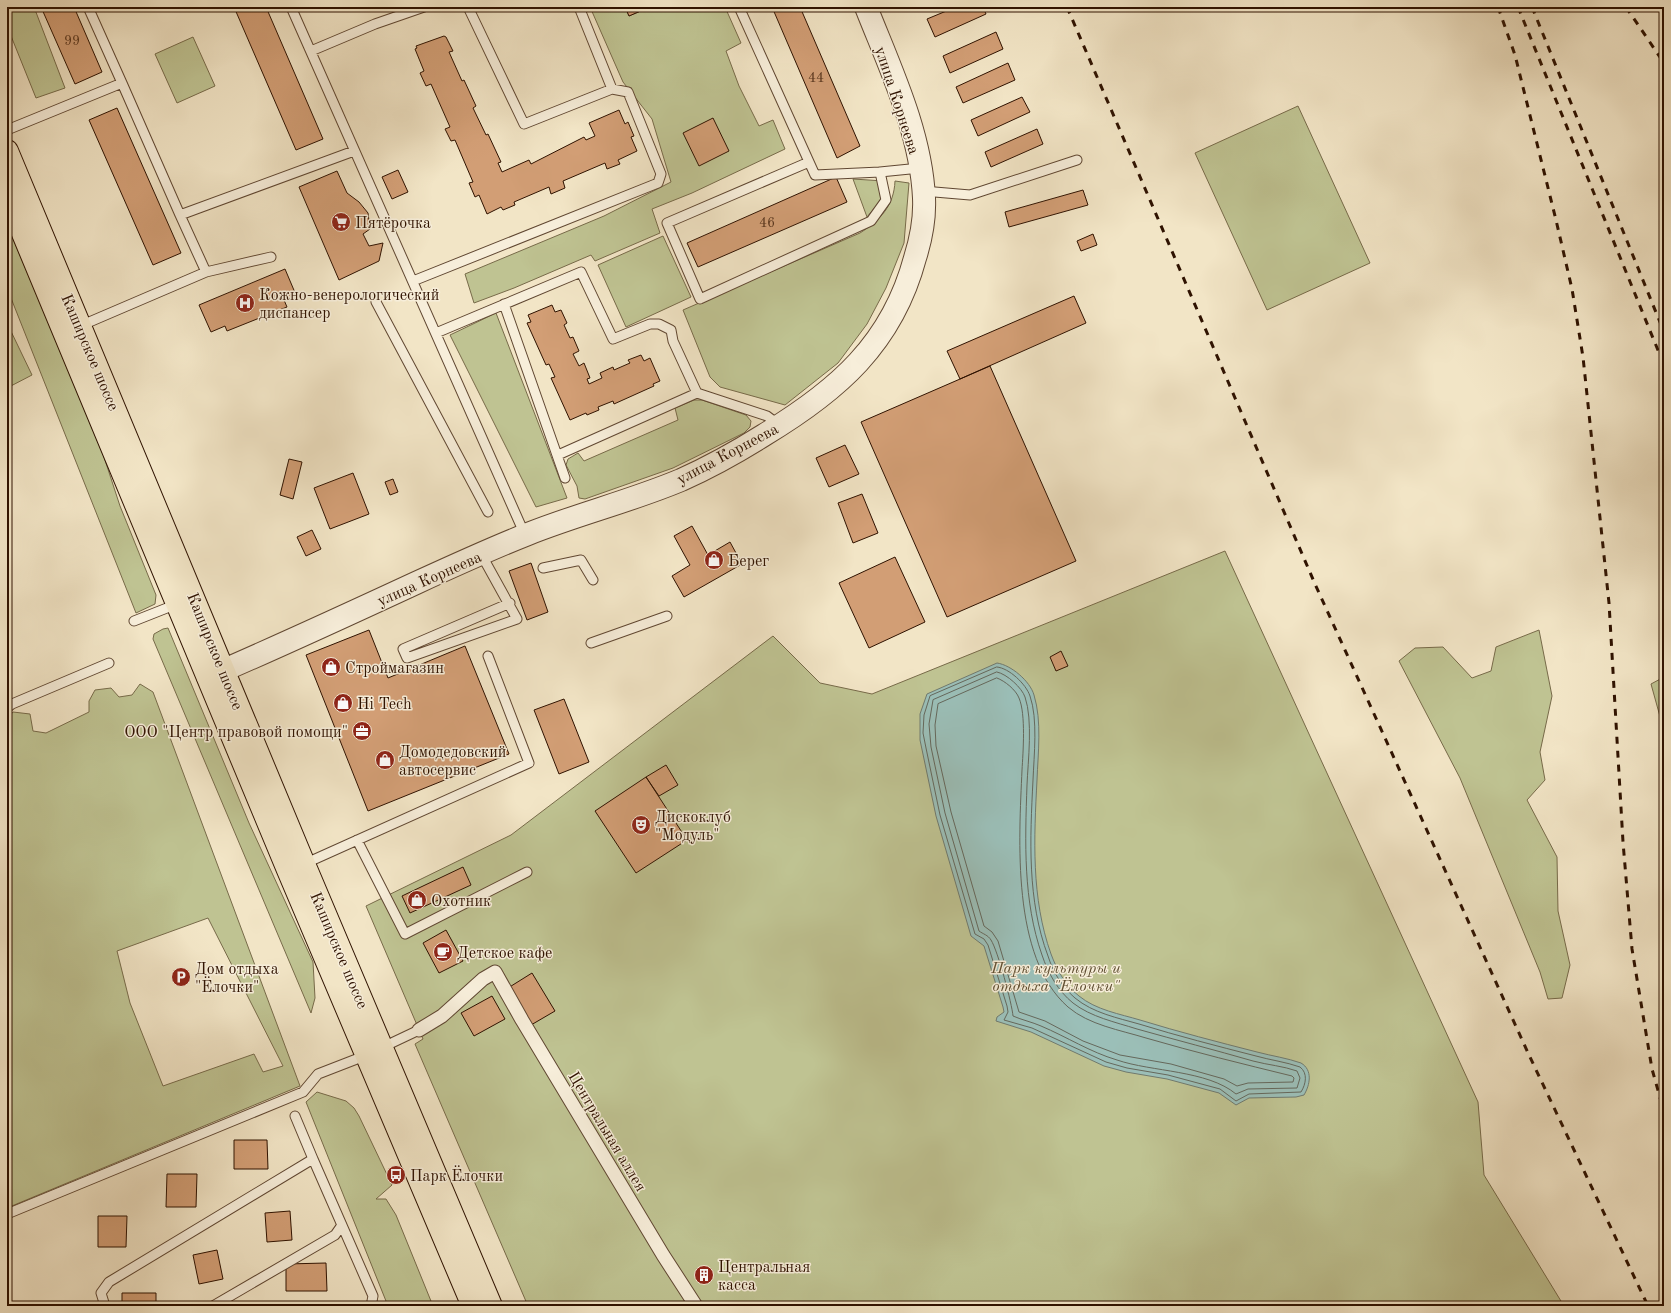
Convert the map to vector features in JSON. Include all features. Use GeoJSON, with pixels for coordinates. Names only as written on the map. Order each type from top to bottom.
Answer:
{"type":"FeatureCollection","features":[{"type":"Feature","properties":{"kind":"main road","name":"Каширское шоссе"},"geometry":{"type":"LineString","coordinates":[[7,151],[80,326],[216,673],[373,1052],[473,1306]]}},
{"type":"Feature","properties":{"kind":"main road","name":"Каширское шоссе"},"geometry":{"type":"LineString","coordinates":[[7,195],[177,604],[216,673],[304,864],[373,1052],[490,1306]]}},
{"type":"Feature","properties":{"kind":"street","name":"улица Корнеева"},"geometry":{"type":"LineString","coordinates":[[216,673],[525,535],[678,481],[710,466],[779,426],[818,400],[841,381],[871,347],[891,318],[907,284],[921,240],[924,215],[924,191],[920,168],[904,106],[866,7]]}},
{"type":"Feature","properties":{"kind":"street","name":"Центральная аллея"},"geometry":{"type":"LineString","coordinates":[[419,1030],[442,1016],[483,978],[495,972],[522,1020],[663,1255],[696,1306]]}},
{"type":"Feature","properties":{"kind":"lane"},"geometry":{"type":"LineString","coordinates":[[88,7],[206,272]]}},
{"type":"Feature","properties":{"kind":"lane"},"geometry":{"type":"LineString","coordinates":[[292,7],[354,151],[525,535]]}},
{"type":"Feature","properties":{"kind":"lane"},"geometry":{"type":"LineString","coordinates":[[311,51],[375,24],[424,7]]}},
{"type":"Feature","properties":{"kind":"lane"},"geometry":{"type":"LineString","coordinates":[[413,281],[658,183],[661,174],[628,92],[612,89],[524,124],[468,7]]}},
{"type":"Feature","properties":{"kind":"lane"},"geometry":{"type":"LineString","coordinates":[[579,7],[612,89]]}},
{"type":"Feature","properties":{"kind":"lane"},"geometry":{"type":"LineString","coordinates":[[739,7],[815,175],[880,172],[920,168]]}},
{"type":"Feature","properties":{"kind":"lane"},"geometry":{"type":"LineString","coordinates":[[7,130],[122,84]]}},
{"type":"Feature","properties":{"kind":"lane"},"geometry":{"type":"LineString","coordinates":[[180,216],[354,151]]}},
{"type":"Feature","properties":{"kind":"lane"},"geometry":{"type":"LineString","coordinates":[[924,191],[970,195],[1077,160]]}},
{"type":"Feature","properties":{"kind":"lane"},"geometry":{"type":"LineString","coordinates":[[809,162],[666,223],[700,299],[871,221],[886,200],[880,172]]}},
{"type":"Feature","properties":{"kind":"lane"},"geometry":{"type":"LineString","coordinates":[[80,326],[206,272],[271,257]]}},
{"type":"Feature","properties":{"kind":"lane"},"geometry":{"type":"LineString","coordinates":[[436,333],[581,272],[613,339],[650,324],[659,324],[671,330],[673,341],[697,393]]}},
{"type":"Feature","properties":{"kind":"lane"},"geometry":{"type":"LineString","coordinates":[[376,302],[488,512]]}},
{"type":"Feature","properties":{"kind":"lane"},"geometry":{"type":"LineString","coordinates":[[504,304],[565,478]]}},
{"type":"Feature","properties":{"kind":"lane"},"geometry":{"type":"LineString","coordinates":[[558,455],[697,393],[767,416],[779,426]]}},
{"type":"Feature","properties":{"kind":"lane"},"geometry":{"type":"LineString","coordinates":[[481,554],[510,603],[517,619],[407,658],[403,649],[510,603]]}},
{"type":"Feature","properties":{"kind":"lane"},"geometry":{"type":"LineString","coordinates":[[543,568],[581,560],[593,580]]}},
{"type":"Feature","properties":{"kind":"lane"},"geometry":{"type":"LineString","coordinates":[[134,621],[177,604]]}},
{"type":"Feature","properties":{"kind":"lane"},"geometry":{"type":"LineString","coordinates":[[591,643],[667,616]]}},
{"type":"Feature","properties":{"kind":"lane"},"geometry":{"type":"LineString","coordinates":[[304,864],[529,763],[488,656]]}},
{"type":"Feature","properties":{"kind":"lane"},"geometry":{"type":"LineString","coordinates":[[7,708],[12,704],[109,663]]}},
{"type":"Feature","properties":{"kind":"lane"},"geometry":{"type":"LineString","coordinates":[[357,840],[405,934],[527,872]]}},
{"type":"Feature","properties":{"kind":"lane"},"geometry":{"type":"LineString","coordinates":[[7,1214],[303,1092],[318,1074],[373,1052],[419,1030]]}},
{"type":"Feature","properties":{"kind":"lane"},"geometry":{"type":"LineString","coordinates":[[294,1116],[373,1296],[371,1306]]}},
{"type":"Feature","properties":{"kind":"lane"},"geometry":{"type":"LineString","coordinates":[[105,1306],[101,1293],[108,1282],[313,1159]]}},
{"type":"Feature","properties":{"kind":"lane"},"geometry":{"type":"LineString","coordinates":[[213,1306],[335,1235],[342,1225]]}},
{"type":"Feature","properties":{"kind":"green space"},"geometry":{"type":"Polygon","coordinates":[[[7,7],[34,7],[65,88],[36,98],[7,26],[7,7]]]}},
{"type":"Feature","properties":{"kind":"green space"},"geometry":{"type":"Polygon","coordinates":[[[590,7],[625,7],[629,16],[650,7],[725,7],[741,43],[726,51],[739,86],[759,126],[773,120],[785,149],[692,193],[652,209],[660,233],[595,261],[591,255],[514,288],[474,303],[465,274],[604,216],[671,182],[652,119],[623,82],[590,7]]]}},
{"type":"Feature","properties":{"kind":"green space"},"geometry":{"type":"Polygon","coordinates":[[[193,37],[215,86],[177,103],[155,54],[193,37]]]}},
{"type":"Feature","properties":{"kind":"green space"},"geometry":{"type":"Polygon","coordinates":[[[1298,106],[1370,263],[1267,310],[1195,153],[1298,106]]]}},
{"type":"Feature","properties":{"kind":"green space"},"geometry":{"type":"Polygon","coordinates":[[[853,179],[884,181],[882,199],[867,217],[853,179]]]}},
{"type":"Feature","properties":{"kind":"green space"},"geometry":{"type":"Polygon","coordinates":[[[895,181],[909,183],[904,243],[886,288],[867,324],[838,363],[785,405],[720,387],[710,377],[683,310],[860,233],[874,223],[885,212],[892,198],[895,181]]]}},
{"type":"Feature","properties":{"kind":"green space"},"geometry":{"type":"Polygon","coordinates":[[[7,224],[103,454],[120,506],[156,595],[155,604],[136,613],[7,288],[7,224]]]}},
{"type":"Feature","properties":{"kind":"green space"},"geometry":{"type":"Polygon","coordinates":[[[663,236],[691,297],[626,327],[598,265],[663,236]]]}},
{"type":"Feature","properties":{"kind":"green space"},"geometry":{"type":"Polygon","coordinates":[[[496,313],[567,498],[536,507],[450,335],[496,313]]]}},
{"type":"Feature","properties":{"kind":"green space"},"geometry":{"type":"Polygon","coordinates":[[[7,323],[32,375],[7,388],[7,323]]]}},
{"type":"Feature","properties":{"kind":"green space"},"geometry":{"type":"Polygon","coordinates":[[[694,400],[702,400],[746,415],[751,421],[750,427],[744,433],[673,468],[585,499],[579,498],[577,486],[566,465],[568,459],[578,453],[584,461],[678,420],[675,408],[694,400]]]}},
{"type":"Feature","properties":{"kind":"green space","name":"Парк культуры и отдыха \"Ёлочки\""},"geometry":{"type":"Polygon","coordinates":[[[1225,551],[1478,1102],[1484,1175],[1564,1306],[528,1306],[415,1044],[423,1039],[366,906],[511,835],[773,636],[820,683],[872,694],[1225,551]]]}},
{"type":"Feature","properties":{"kind":"green space"},"geometry":{"type":"Polygon","coordinates":[[[168,628],[249,823],[313,962],[315,998],[311,1013],[153,639],[154,634],[168,628]]]}},
{"type":"Feature","properties":{"kind":"green space"},"geometry":{"type":"Polygon","coordinates":[[[1539,630],[1552,696],[1540,752],[1545,780],[1527,800],[1557,857],[1558,911],[1570,965],[1562,998],[1548,999],[1540,972],[1460,778],[1399,661],[1415,648],[1443,647],[1472,678],[1491,671],[1496,647],[1539,630]]]}},
{"type":"Feature","properties":{"kind":"green space"},"geometry":{"type":"Polygon","coordinates":[[[1664,677],[1664,731],[1651,684],[1664,677]]]}},
{"type":"Feature","properties":{"kind":"green space"},"geometry":{"type":"Polygon","coordinates":[[[140,684],[153,692],[300,1086],[7,1208],[7,719],[13,712],[30,714],[33,731],[46,733],[89,712],[89,701],[95,690],[111,688],[119,697],[132,695],[140,684]],[[208,918],[117,951],[130,1003],[163,1086],[254,1054],[263,1072],[283,1066],[208,918]]]}},
{"type":"Feature","properties":{"kind":"green space"},"geometry":{"type":"Polygon","coordinates":[[[317,1092],[346,1101],[354,1108],[359,1116],[392,1185],[376,1199],[386,1199],[396,1215],[433,1306],[388,1306],[306,1102],[317,1092]]]}},
{"type":"Feature","properties":{"kind":"water"},"geometry":{"type":"Polygon","coordinates":[[[997,663],[1014,670],[1019,674],[1028,684],[1034,695],[1039,726],[1035,824],[1035,868],[1037,890],[1040,911],[1051,954],[1056,966],[1066,982],[1074,992],[1086,1001],[1108,1011],[1198,1037],[1301,1063],[1305,1066],[1309,1074],[1308,1087],[1304,1095],[1296,1097],[1249,1098],[1236,1105],[1219,1093],[1167,1079],[1126,1072],[1104,1066],[1031,1032],[996,1021],[997,1017],[1004,1012],[1003,1007],[984,946],[971,936],[936,816],[920,740],[920,714],[927,694],[997,663]]]}},
{"type":"Feature","properties":{"kind":"building"},"geometry":{"type":"Polygon","coordinates":[[[41,7],[74,7],[102,72],[75,84],[41,7]]]}},
{"type":"Feature","properties":{"kind":"building"},"geometry":{"type":"Polygon","coordinates":[[[234,7],[266,7],[323,139],[296,150],[234,7]]]}},
{"type":"Feature","properties":{"kind":"building"},"geometry":{"type":"Polygon","coordinates":[[[625,7],[650,7],[629,16],[625,7]]]}},
{"type":"Feature","properties":{"kind":"building"},"geometry":{"type":"Polygon","coordinates":[[[772,7],[800,7],[860,146],[837,158],[772,7]]]}},
{"type":"Feature","properties":{"kind":"building"},"geometry":{"type":"Polygon","coordinates":[[[956,7],[983,7],[986,14],[935,37],[927,19],[956,7]]]}},
{"type":"Feature","properties":{"kind":"building"},"geometry":{"type":"Polygon","coordinates":[[[996,32],[1003,49],[950,73],[943,56],[996,32]]]}},
{"type":"Feature","properties":{"kind":"building"},"geometry":{"type":"Polygon","coordinates":[[[444,36],[446,37],[453,51],[449,52],[462,81],[464,80],[476,106],[473,108],[486,135],[488,134],[501,162],[498,163],[502,172],[529,160],[531,164],[584,137],[586,140],[595,136],[589,123],[619,110],[625,124],[628,122],[634,136],[631,137],[637,151],[618,160],[620,164],[607,169],[605,163],[563,181],[565,188],[551,194],[549,187],[514,202],[515,205],[503,210],[501,207],[487,214],[479,195],[475,197],[469,183],[473,182],[455,140],[451,141],[445,129],[450,127],[431,84],[426,86],[420,73],[424,71],[415,49],[417,48],[416,46],[444,36]]]}},
{"type":"Feature","properties":{"kind":"building"},"geometry":{"type":"Polygon","coordinates":[[[1008,63],[1015,80],[963,103],[956,87],[1008,63]]]}},
{"type":"Feature","properties":{"kind":"building"},"geometry":{"type":"Polygon","coordinates":[[[1022,97],[1030,112],[978,136],[971,120],[1022,97]]]}},
{"type":"Feature","properties":{"kind":"building"},"geometry":{"type":"Polygon","coordinates":[[[117,108],[181,253],[153,265],[89,120],[117,108]]]}},
{"type":"Feature","properties":{"kind":"building"},"geometry":{"type":"Polygon","coordinates":[[[713,118],[729,151],[699,166],[683,133],[713,118]]]}},
{"type":"Feature","properties":{"kind":"building"},"geometry":{"type":"Polygon","coordinates":[[[1037,129],[1043,144],[991,167],[985,152],[1037,129]]]}},
{"type":"Feature","properties":{"kind":"building"},"geometry":{"type":"Polygon","coordinates":[[[398,170],[408,192],[392,199],[382,177],[398,170]]]}},
{"type":"Feature","properties":{"kind":"building"},"geometry":{"type":"Polygon","coordinates":[[[337,171],[347,193],[359,202],[368,213],[370,229],[363,234],[369,246],[383,243],[379,261],[339,280],[299,187],[337,171]]]}},
{"type":"Feature","properties":{"kind":"building"},"geometry":{"type":"Polygon","coordinates":[[[836,177],[847,202],[698,267],[687,243],[836,177]]]}},
{"type":"Feature","properties":{"kind":"building"},"geometry":{"type":"Polygon","coordinates":[[[1083,190],[1088,205],[1009,227],[1005,212],[1083,190]]]}},
{"type":"Feature","properties":{"kind":"building"},"geometry":{"type":"Polygon","coordinates":[[[1093,234],[1097,245],[1081,251],[1077,241],[1093,234]]]}},
{"type":"Feature","properties":{"kind":"building","name":"Кожно-венерологический диспансер"},"geometry":{"type":"Polygon","coordinates":[[[285,269],[296,295],[284,300],[287,307],[227,331],[225,326],[211,332],[199,305],[285,269]]]}},
{"type":"Feature","properties":{"kind":"building"},"geometry":{"type":"Polygon","coordinates":[[[1074,296],[1086,323],[960,379],[947,351],[1074,296]]]}},
{"type":"Feature","properties":{"kind":"building"},"geometry":{"type":"Polygon","coordinates":[[[552,305],[555,312],[561,310],[567,323],[564,325],[570,338],[573,337],[579,351],[573,354],[579,366],[584,363],[590,378],[587,379],[589,384],[602,378],[600,373],[613,367],[614,370],[630,363],[628,360],[641,355],[644,361],[650,358],[660,381],[653,384],[654,386],[614,404],[613,401],[598,407],[599,410],[587,415],[586,413],[570,420],[551,378],[555,377],[549,364],[546,365],[527,323],[531,322],[528,315],[552,305]]]}},
{"type":"Feature","properties":{"kind":"building"},"geometry":{"type":"Polygon","coordinates":[[[990,366],[1076,561],[947,617],[861,422],[990,366]]]}},
{"type":"Feature","properties":{"kind":"building"},"geometry":{"type":"Polygon","coordinates":[[[845,445],[859,474],[829,487],[816,458],[845,445]]]}},
{"type":"Feature","properties":{"kind":"building"},"geometry":{"type":"Polygon","coordinates":[[[289,459],[302,462],[293,499],[280,495],[289,459]]]}},
{"type":"Feature","properties":{"kind":"building"},"geometry":{"type":"Polygon","coordinates":[[[353,473],[369,514],[330,529],[314,488],[353,473]]]}},
{"type":"Feature","properties":{"kind":"building"},"geometry":{"type":"Polygon","coordinates":[[[393,479],[398,492],[390,495],[385,482],[393,479]]]}},
{"type":"Feature","properties":{"kind":"building"},"geometry":{"type":"Polygon","coordinates":[[[862,494],[878,533],[853,543],[838,503],[862,494]]]}},
{"type":"Feature","properties":{"kind":"building","name":"Берег"},"geometry":{"type":"Polygon","coordinates":[[[692,526],[708,555],[730,542],[742,564],[684,597],[672,576],[690,565],[674,536],[692,526]]]}},
{"type":"Feature","properties":{"kind":"building"},"geometry":{"type":"Polygon","coordinates":[[[312,530],[321,549],[306,556],[297,537],[312,530]]]}},
{"type":"Feature","properties":{"kind":"building"},"geometry":{"type":"Polygon","coordinates":[[[895,557],[925,622],[869,648],[839,583],[895,557]]]}},
{"type":"Feature","properties":{"kind":"building"},"geometry":{"type":"Polygon","coordinates":[[[531,563],[548,612],[527,620],[509,571],[531,563]]]}},
{"type":"Feature","properties":{"kind":"building"},"geometry":{"type":"Polygon","coordinates":[[[369,630],[388,678],[465,646],[509,754],[368,811],[306,655],[369,630]]]}},
{"type":"Feature","properties":{"kind":"building"},"geometry":{"type":"Polygon","coordinates":[[[1061,651],[1068,666],[1056,671],[1050,657],[1061,651]]]}},
{"type":"Feature","properties":{"kind":"building"},"geometry":{"type":"Polygon","coordinates":[[[564,699],[589,762],[559,774],[534,710],[564,699]]]}},
{"type":"Feature","properties":{"kind":"building"},"geometry":{"type":"Polygon","coordinates":[[[666,765],[678,785],[659,796],[646,777],[666,765]]]}},
{"type":"Feature","properties":{"kind":"building","name":"Дискоклуб \"Модуль\""},"geometry":{"type":"Polygon","coordinates":[[[646,777],[687,840],[636,873],[595,811],[646,777]]]}},
{"type":"Feature","properties":{"kind":"building"},"geometry":{"type":"Polygon","coordinates":[[[463,867],[471,885],[410,913],[402,896],[463,867]]]}},
{"type":"Feature","properties":{"kind":"building","name":"Детское кафе"},"geometry":{"type":"Polygon","coordinates":[[[446,930],[463,961],[439,973],[423,943],[446,930]]]}},
{"type":"Feature","properties":{"kind":"building"},"geometry":{"type":"Polygon","coordinates":[[[532,973],[555,1011],[531,1025],[508,988],[532,973]]]}},
{"type":"Feature","properties":{"kind":"building"},"geometry":{"type":"Polygon","coordinates":[[[492,996],[505,1019],[474,1036],[461,1013],[492,996]]]}},
{"type":"Feature","properties":{"kind":"building"},"geometry":{"type":"Polygon","coordinates":[[[234,1140],[267,1140],[268,1169],[234,1169],[234,1140]]]}},
{"type":"Feature","properties":{"kind":"building"},"geometry":{"type":"Polygon","coordinates":[[[167,1174],[197,1174],[196,1207],[166,1207],[167,1174]]]}},
{"type":"Feature","properties":{"kind":"building"},"geometry":{"type":"Polygon","coordinates":[[[290,1211],[292,1240],[267,1242],[265,1213],[290,1211]]]}},
{"type":"Feature","properties":{"kind":"building"},"geometry":{"type":"Polygon","coordinates":[[[98,1216],[127,1216],[126,1247],[98,1247],[98,1216]]]}},
{"type":"Feature","properties":{"kind":"building"},"geometry":{"type":"Polygon","coordinates":[[[217,1250],[223,1279],[199,1284],[193,1255],[217,1250]]]}},
{"type":"Feature","properties":{"kind":"building"},"geometry":{"type":"Polygon","coordinates":[[[326,1263],[327,1291],[286,1291],[286,1264],[326,1263]]]}},
{"type":"Feature","properties":{"kind":"building","name":"Центральная касса"},"geometry":{"type":"Polygon","coordinates":[[[705,1266],[713,1276],[703,1283],[695,1274],[705,1266]]]}},
{"type":"Feature","properties":{"kind":"building"},"geometry":{"type":"Polygon","coordinates":[[[122,1293],[156,1293],[156,1306],[122,1306],[122,1293]]]}},
{"type":"Feature","properties":{"kind":"railway"},"geometry":{"type":"LineString","coordinates":[[1067,7],[1315,584],[1529,1055],[1648,1306]]}},
{"type":"Feature","properties":{"kind":"railway"},"geometry":{"type":"LineString","coordinates":[[1498,7],[1515,55],[1556,220],[1572,289],[1583,357],[1609,603],[1623,842],[1632,949],[1652,1069],[1664,1112]]}},
{"type":"Feature","properties":{"kind":"railway"},"geometry":{"type":"LineString","coordinates":[[1518,7],[1664,365]]}},
{"type":"Feature","properties":{"kind":"railway"},"geometry":{"type":"LineString","coordinates":[[1532,7],[1664,332]]}},
{"type":"Feature","properties":{"kind":"railway"},"geometry":{"type":"LineString","coordinates":[[1626,7],[1664,63]]}},
{"type":"Feature","properties":{"kind":"place","name":"Пятёрочка"},"geometry":{"type":"Point","coordinates":[341,222]}},
{"type":"Feature","properties":{"kind":"place","name":"Кожно-венерологический диспансер"},"geometry":{"type":"Point","coordinates":[245,303]}},
{"type":"Feature","properties":{"kind":"place","name":"Берег"},"geometry":{"type":"Point","coordinates":[714,560]}},
{"type":"Feature","properties":{"kind":"place","name":"Строймагазин"},"geometry":{"type":"Point","coordinates":[331,667]}},
{"type":"Feature","properties":{"kind":"place","name":"Hi Tech"},"geometry":{"type":"Point","coordinates":[343,703]}},
{"type":"Feature","properties":{"kind":"place","name":"ООО \"Центр правовой помощи\""},"geometry":{"type":"Point","coordinates":[362,731]}},
{"type":"Feature","properties":{"kind":"place","name":"Домодедовский автосервис"},"geometry":{"type":"Point","coordinates":[385,760]}},
{"type":"Feature","properties":{"kind":"place","name":"Дискоклуб \"Модуль\""},"geometry":{"type":"Point","coordinates":[641,825]}},
{"type":"Feature","properties":{"kind":"place","name":"Охотник"},"geometry":{"type":"Point","coordinates":[417,900]}},
{"type":"Feature","properties":{"kind":"place","name":"Детское кафе"},"geometry":{"type":"Point","coordinates":[443,952]}},
{"type":"Feature","properties":{"kind":"place","name":"Дом отдыха \"Ёлочки\""},"geometry":{"type":"Point","coordinates":[181,977]}},
{"type":"Feature","properties":{"kind":"place","name":"Парк Ёлочки"},"geometry":{"type":"Point","coordinates":[396,1175]}},
{"type":"Feature","properties":{"kind":"place","name":"Центральная касса"},"geometry":{"type":"Point","coordinates":[704,1275]}}]}
